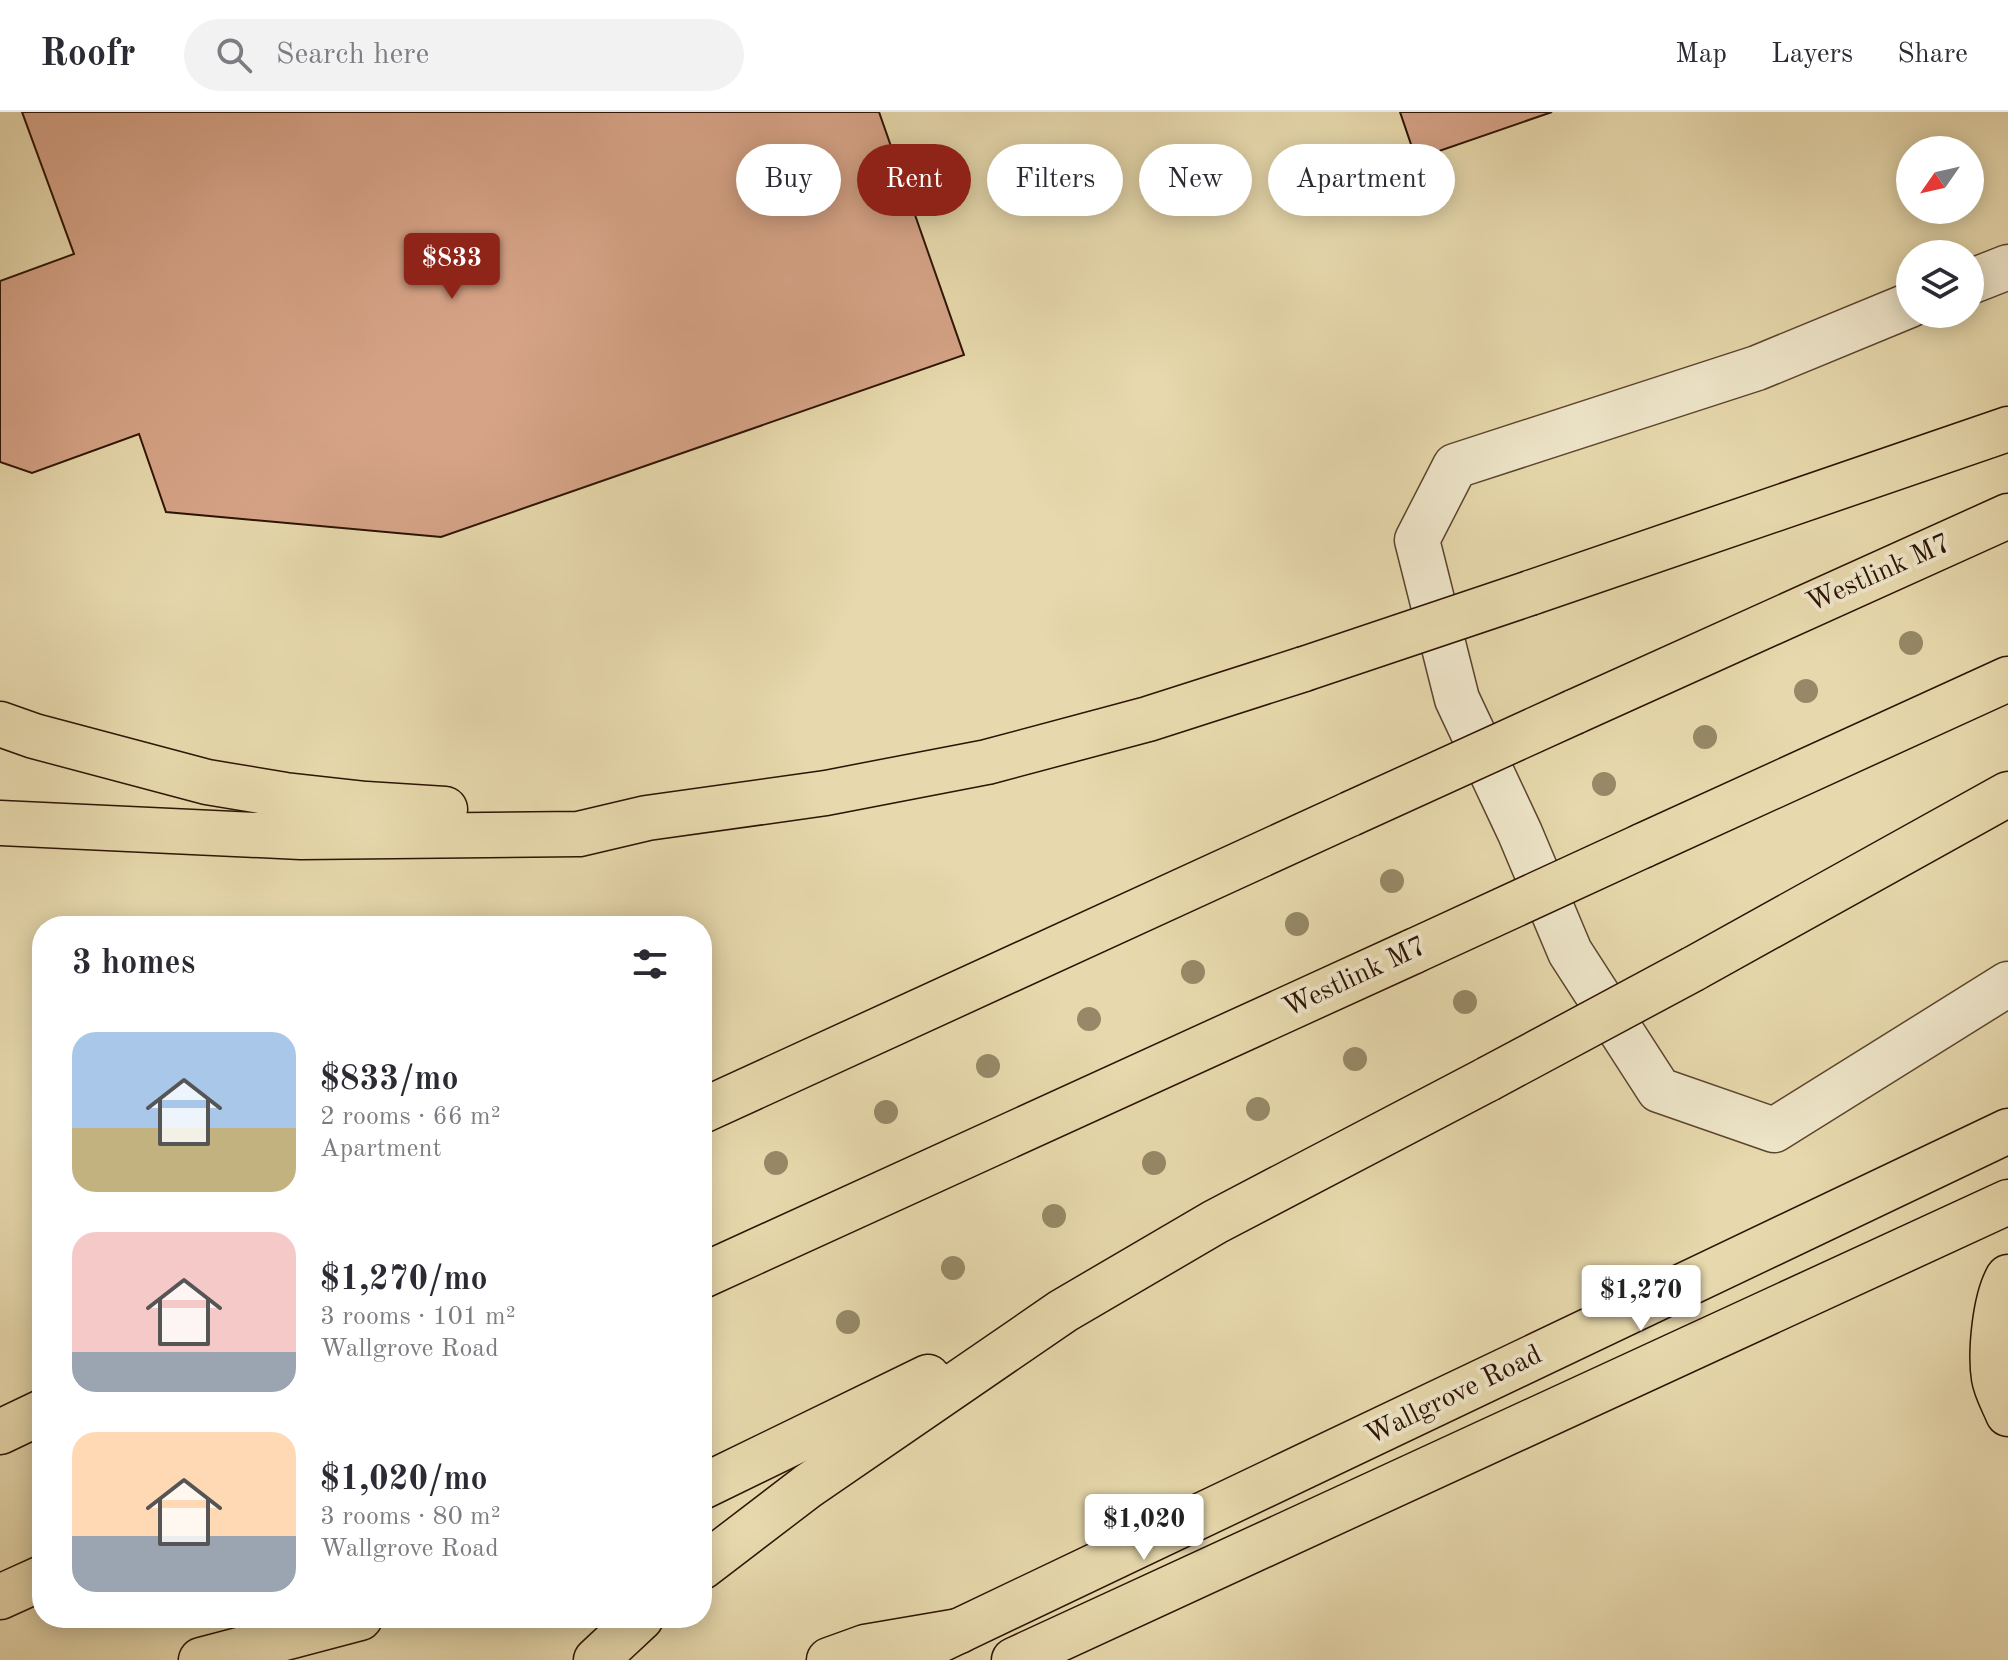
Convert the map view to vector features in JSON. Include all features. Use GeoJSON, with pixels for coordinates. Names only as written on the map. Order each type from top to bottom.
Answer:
{"type":"FeatureCollection","features":[{"type":"Feature","properties":{"kind":"main road"},"geometry":{"type":"LineString","coordinates":[[0,823],[301,837],[579,834],[647,818],[826,793],[987,762],[1148,719],[1304,669],[2008,429]]}},
{"type":"Feature","properties":{"kind":"main road","name":"Westlink M7"},"geometry":{"type":"LineString","coordinates":[[712,1106],[2008,516]]}},
{"type":"Feature","properties":{"kind":"main road","name":"Westlink M7"},"geometry":{"type":"LineString","coordinates":[[712,1271],[2008,679]]}},
{"type":"Feature","properties":{"kind":"main road"},"geometry":{"type":"LineString","coordinates":[[0,724],[207,782],[285,795],[424,809],[587,812],[647,818]]}},
{"type":"Feature","properties":{"kind":"main road"},"geometry":{"type":"LineString","coordinates":[[712,1482],[1063,1311],[1228,1215],[1693,969],[2008,794]]}},
{"type":"Feature","properties":{"kind":"main road","name":"Wallgrove Road"},"geometry":{"type":"LineString","coordinates":[[899,1660],[2008,1131]]}},
{"type":"Feature","properties":{"kind":"main road","name":"Wallgrove Road"},"geometry":{"type":"LineString","coordinates":[[1014,1660],[2008,1202]]}},
{"type":"Feature","properties":{"kind":"main road"},"geometry":{"type":"LineString","coordinates":[[2008,1277],[2002,1287],[1992,1351],[1994,1381],[2008,1414]]}},
{"type":"Feature","properties":{"kind":"main road"},"geometry":{"type":"LineString","coordinates":[[716,1556],[808,1486],[1063,1311]]}},
{"type":"Feature","properties":{"kind":"main road"},"geometry":{"type":"LineString","coordinates":[[0,1432],[32,1417]]}},
{"type":"Feature","properties":{"kind":"main road"},"geometry":{"type":"LineString","coordinates":[[0,1597],[32,1583]]}},
{"type":"Feature","properties":{"kind":"main road"},"geometry":{"type":"LineString","coordinates":[[201,1660],[323,1628]]}},
{"type":"Feature","properties":{"kind":"main road"},"geometry":{"type":"LineString","coordinates":[[596,1660],[630,1628]]}},
{"type":"Feature","properties":{"kind":"main road"},"geometry":{"type":"LineString","coordinates":[[829,1660],[865,1647],[959,1631]]}},
{"type":"Feature","properties":{"kind":"lane"},"geometry":{"type":"LineString","coordinates":[[1984,276],[2008,267]]}},
{"type":"Feature","properties":{"kind":"lane"},"geometry":{"type":"LineString","coordinates":[[1896,311],[1757,368],[1455,466],[1417,540],[1457,699],[1520,833],[1570,952],[1659,1090],[1774,1130],[2008,984]]}},
{"type":"Feature","properties":{"kind":"building"},"geometry":{"type":"Polygon","coordinates":[[[22,112],[879,112],[890,144],[857,144],[857,216],[915,216],[964,355],[441,537],[166,512],[139,434],[32,473],[0,462],[0,281],[74,254],[22,112]]]}},
{"type":"Feature","properties":{"kind":"building"},"geometry":{"type":"Polygon","coordinates":[[[1400,112],[1552,112],[1455,146],[1411,144],[1400,112]]]}}]}
